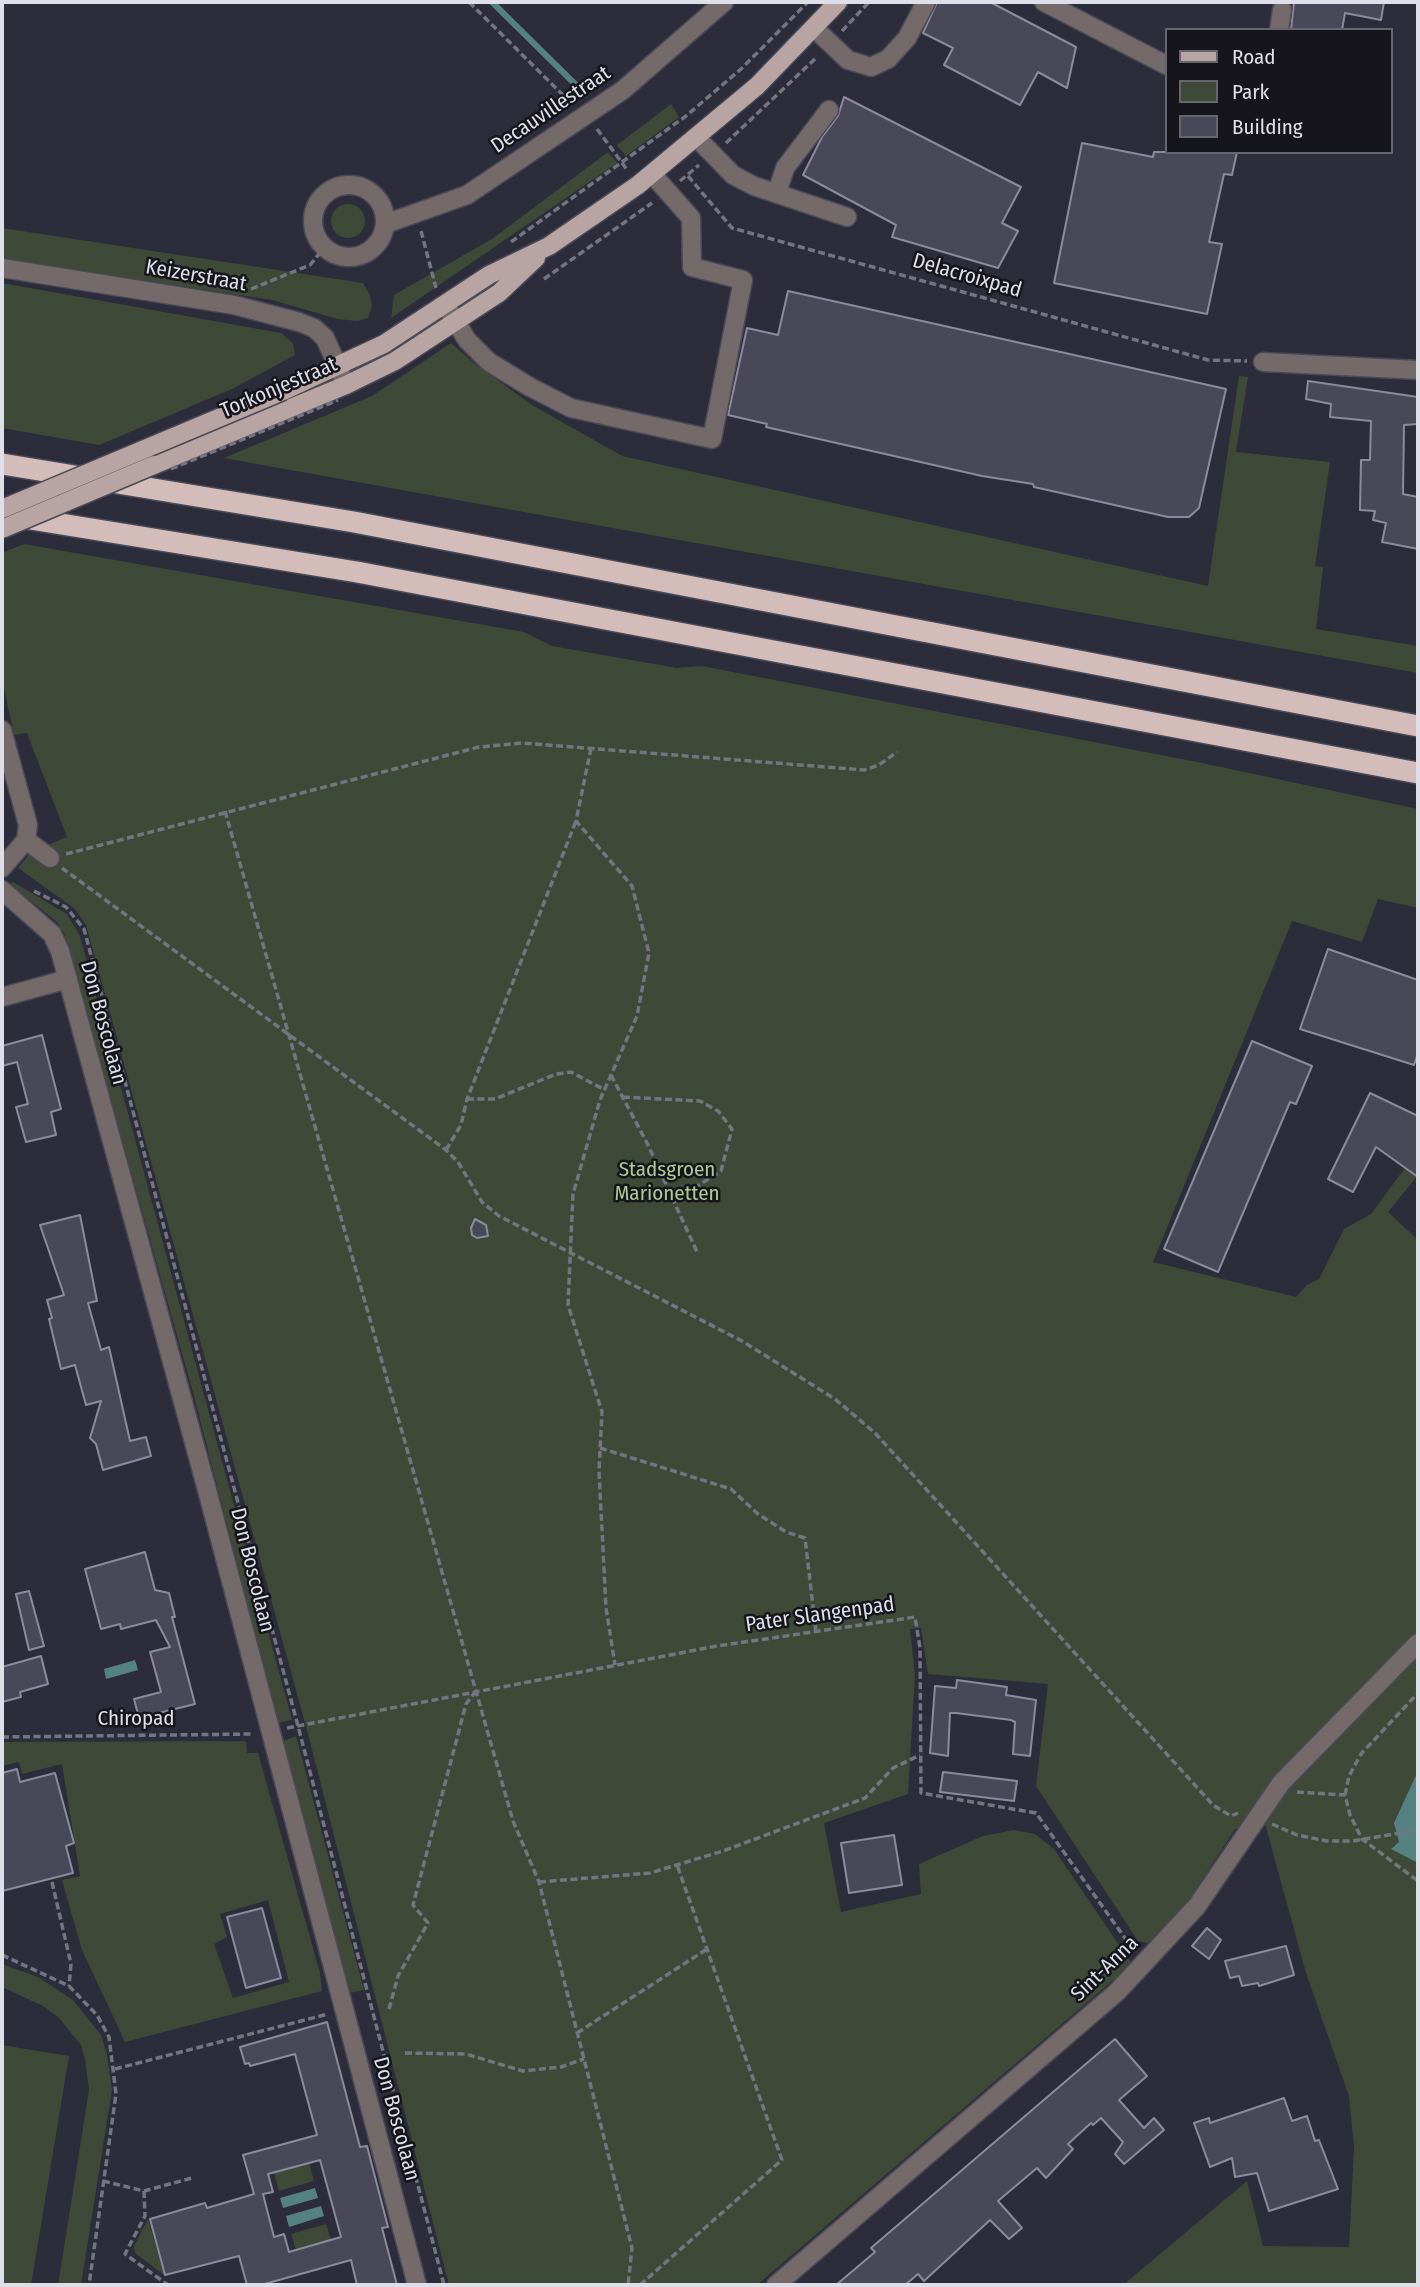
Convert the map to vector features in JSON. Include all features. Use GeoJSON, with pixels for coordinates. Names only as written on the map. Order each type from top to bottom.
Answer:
{"type":"FeatureCollection","features":[{"type":"Feature","properties":{"kind":"highway"},"geometry":{"type":"LineString","coordinates":[[2,464],[354,522],[1418,726]]}},
{"type":"Feature","properties":{"kind":"highway"},"geometry":{"type":"LineString","coordinates":[[2,512],[357,572],[1418,773]]}},
{"type":"Feature","properties":{"kind":"main road","name":"Torkonjestraat"},"geometry":{"type":"LineString","coordinates":[[2,512],[339,366],[384,344],[441,298],[548,246],[653,175],[697,138],[757,86],[838,2]]}},
{"type":"Feature","properties":{"kind":"main road","name":"Torkonjestraat"},"geometry":{"type":"LineString","coordinates":[[2,529],[346,385],[395,361],[499,293],[548,246]]}},
{"type":"Feature","properties":{"kind":"street","name":"Decauvillestraat"},"geometry":{"type":"LineString","coordinates":[[385,224],[467,195],[623,90],[724,2]]}},
{"type":"Feature","properties":{"kind":"street"},"geometry":{"type":"LineString","coordinates":[[814,28],[848,60],[871,67],[888,59],[906,38],[926,2]]}},
{"type":"Feature","properties":{"kind":"street"},"geometry":{"type":"LineString","coordinates":[[1044,2],[1164,64]]}},
{"type":"Feature","properties":{"kind":"street"},"geometry":{"type":"LineString","coordinates":[[1279,28],[1282,10]]}},
{"type":"Feature","properties":{"kind":"street"},"geometry":{"type":"LineString","coordinates":[[777,194],[785,168],[829,110]]}},
{"type":"Feature","properties":{"kind":"street"},"geometry":{"type":"LineString","coordinates":[[697,138],[733,175],[777,194],[847,217]]}},
{"type":"Feature","properties":{"kind":"street"},"geometry":{"type":"LineString","coordinates":[[441,298],[455,324],[489,362],[571,408],[712,439],[743,280],[692,267],[691,218],[653,175]]}},
{"type":"Feature","properties":{"kind":"street"},"geometry":{"type":"LineString","coordinates":[[360,187],[371,193],[379,202],[385,224],[376,245],[367,253],[345,257],[324,248],[313,226],[313,214],[318,203],[336,188],[360,187]]}},
{"type":"Feature","properties":{"kind":"street","name":"Keizerstraat"},"geometry":{"type":"LineString","coordinates":[[2,268],[271,313],[314,328],[325,338],[346,385]]}},
{"type":"Feature","properties":{"kind":"street"},"geometry":{"type":"LineString","coordinates":[[1263,362],[1418,370]]}},
{"type":"Feature","properties":{"kind":"street"},"geometry":{"type":"LineString","coordinates":[[2,730],[27,825],[26,840],[2,868]]}},
{"type":"Feature","properties":{"kind":"street"},"geometry":{"type":"LineString","coordinates":[[26,840],[50,858]]}},
{"type":"Feature","properties":{"kind":"street","name":"Don Boscolaan"},"geometry":{"type":"LineString","coordinates":[[2,890],[52,934],[68,979],[417,2285]]}},
{"type":"Feature","properties":{"kind":"street"},"geometry":{"type":"LineString","coordinates":[[2,997],[68,979]]}},
{"type":"Feature","properties":{"kind":"street","name":"Sint-Anna"},"geometry":{"type":"LineString","coordinates":[[776,2285],[1117,1992],[1144,1965],[1197,1906],[1280,1783],[1418,1643]]}},
{"type":"Feature","properties":{"kind":"path"},"geometry":{"type":"LineString","coordinates":[[469,2],[585,116]]}},
{"type":"Feature","properties":{"kind":"path"},"geometry":{"type":"LineString","coordinates":[[598,132],[622,164],[686,116],[741,69],[808,2]]}},
{"type":"Feature","properties":{"kind":"path","name":"Delacroixpad"},"geometry":{"type":"LineString","coordinates":[[687,175],[732,228],[1208,360],[1263,362]]}},
{"type":"Feature","properties":{"kind":"path"},"geometry":{"type":"LineString","coordinates":[[416,213],[441,298]]}},
{"type":"Feature","properties":{"kind":"path"},"geometry":{"type":"LineString","coordinates":[[234,305],[235,296],[310,265],[324,248]]}},
{"type":"Feature","properties":{"kind":"path"},"geometry":{"type":"LineString","coordinates":[[50,858],[479,747],[522,743],[864,770],[879,765],[897,752]]}},
{"type":"Feature","properties":{"kind":"path"},"geometry":{"type":"LineString","coordinates":[[446,1150],[461,1125],[467,1099],[576,821],[591,748]]}},
{"type":"Feature","properties":{"kind":"path"},"geometry":{"type":"LineString","coordinates":[[225,811],[513,1821],[539,1882],[632,2248],[628,2285]]}},
{"type":"Feature","properties":{"kind":"path"},"geometry":{"type":"LineString","coordinates":[[576,821],[632,886],[649,953],[636,1016],[605,1090],[573,1194],[568,1305],[602,1412],[600,1448],[606,1608],[615,1665]]}},
{"type":"Feature","properties":{"kind":"path"},"geometry":{"type":"LineString","coordinates":[[50,858],[446,1150],[458,1162],[482,1202],[499,1216],[743,1341],[835,1399],[875,1433],[1213,1805],[1231,1816],[1248,1809],[1297,1835],[1327,1841],[1362,1839],[1418,1830]]}},
{"type":"Feature","properties":{"kind":"path"},"geometry":{"type":"LineString","coordinates":[[29,888],[66,907],[84,929],[298,1726],[444,2285]]}},
{"type":"Feature","properties":{"kind":"path"},"geometry":{"type":"LineString","coordinates":[[467,1099],[495,1099],[556,1073],[571,1072],[605,1090]]}},
{"type":"Feature","properties":{"kind":"path"},"geometry":{"type":"LineString","coordinates":[[611,1075],[698,1254]]}},
{"type":"Feature","properties":{"kind":"path"},"geometry":{"type":"LineString","coordinates":[[623,1097],[699,1101],[718,1111],[732,1129],[720,1171],[674,1201]]}},
{"type":"Feature","properties":{"kind":"path"},"geometry":{"type":"LineString","coordinates":[[600,1448],[730,1489],[758,1514],[786,1532],[805,1538],[816,1632]]}},
{"type":"Feature","properties":{"kind":"path","name":"Pater Slangenpad"},"geometry":{"type":"LineString","coordinates":[[298,1726],[615,1665],[915,1617],[920,1648],[920,1793],[1036,1812],[1144,1965]]}},
{"type":"Feature","properties":{"kind":"path"},"geometry":{"type":"LineString","coordinates":[[390,2009],[398,1976],[428,1923],[413,1905],[466,1704],[477,1690]]}},
{"type":"Feature","properties":{"kind":"path"},"geometry":{"type":"LineString","coordinates":[[1418,1693],[1361,1754],[1349,1776],[1345,1795],[1350,1815],[1362,1839],[1418,1881]]}},
{"type":"Feature","properties":{"kind":"path","name":"Chiropad"},"geometry":{"type":"LineString","coordinates":[[2,1737],[270,1731]]}},
{"type":"Feature","properties":{"kind":"path"},"geometry":{"type":"LineString","coordinates":[[539,1882],[650,1873],[677,1865],[823,1816],[865,1798],[893,1768],[920,1755]]}},
{"type":"Feature","properties":{"kind":"path"},"geometry":{"type":"LineString","coordinates":[[1280,1783],[1290,1791],[1345,1795]]}},
{"type":"Feature","properties":{"kind":"path"},"geometry":{"type":"LineString","coordinates":[[640,2285],[782,2160],[677,1865]]}},
{"type":"Feature","properties":{"kind":"path"},"geometry":{"type":"LineString","coordinates":[[52,1882],[71,1964],[69,1986]]}},
{"type":"Feature","properties":{"kind":"path"},"geometry":{"type":"LineString","coordinates":[[577,2033],[707,1950]]}},
{"type":"Feature","properties":{"kind":"path"},"geometry":{"type":"LineString","coordinates":[[2,1955],[33,1967],[69,1986],[97,2015],[109,2037],[116,2094],[89,2285]]}},
{"type":"Feature","properties":{"kind":"path"},"geometry":{"type":"LineString","coordinates":[[114,2069],[344,2010]]}},
{"type":"Feature","properties":{"kind":"path"},"geometry":{"type":"LineString","coordinates":[[405,2053],[466,2054],[523,2071],[561,2067],[584,2059]]}},
{"type":"Feature","properties":{"kind":"path"},"geometry":{"type":"LineString","coordinates":[[103,2181],[144,2191],[192,2178]]}},
{"type":"Feature","properties":{"kind":"path"},"geometry":{"type":"LineString","coordinates":[[144,2191],[145,2216],[125,2254],[168,2285]]}},
{"type":"Feature","properties":{"kind":"green space"},"geometry":{"type":"Polygon","coordinates":[[[671,104],[679,117],[626,156],[617,145],[671,104]]]}},
{"type":"Feature","properties":{"kind":"green space"},"geometry":{"type":"Polygon","coordinates":[[[608,152],[617,163],[391,318],[394,295],[492,239],[608,152]]]}},
{"type":"Feature","properties":{"kind":"green space"},"geometry":{"type":"Polygon","coordinates":[[[348,204],[360,209],[365,221],[360,233],[348,238],[336,233],[331,221],[336,209],[348,204]]]}},
{"type":"Feature","properties":{"kind":"green space"},"geometry":{"type":"Polygon","coordinates":[[[2,228],[363,283],[370,295],[372,306],[368,318],[357,321],[338,319],[272,300],[2,259],[2,228]]]}},
{"type":"Feature","properties":{"kind":"green space"},"geometry":{"type":"Polygon","coordinates":[[[2,283],[281,333],[293,343],[295,355],[232,389],[99,445],[2,428],[2,283]]]}},
{"type":"Feature","properties":{"kind":"green space"},"geometry":{"type":"Polygon","coordinates":[[[451,343],[532,405],[622,456],[1208,586],[1239,376],[1248,377],[1236,452],[1330,462],[1315,566],[1323,567],[1316,629],[1418,646],[1418,673],[224,458],[372,396],[451,343]]]}},
{"type":"Feature","properties":{"kind":"green space","name":"Stadsgroen Marionetten"},"geometry":{"type":"Polygon","coordinates":[[[24,544],[524,632],[552,646],[677,668],[702,666],[1202,763],[1418,809],[1418,908],[1378,899],[1362,942],[1292,921],[1153,1262],[1296,1297],[1307,1285],[1319,1279],[1344,1229],[1371,1214],[1418,1150],[1418,1175],[1388,1212],[1418,1240],[1418,2285],[1123,2285],[1247,2181],[1263,2246],[1349,2247],[1354,2148],[1349,2096],[1306,1973],[1265,1824],[1235,1829],[1180,1914],[1148,1943],[1138,1941],[1036,1786],[1048,1684],[928,1674],[921,1628],[910,1629],[915,1674],[908,1794],[824,1823],[841,1912],[921,1894],[919,1864],[983,1836],[1014,1830],[1035,1834],[1054,1849],[1132,1964],[757,2285],[449,2285],[308,1734],[86,925],[74,908],[18,868],[31,852],[67,837],[27,733],[14,735],[2,679],[2,553],[24,544]]]}},
{"type":"Feature","properties":{"kind":"green space"},"geometry":{"type":"Polygon","coordinates":[[[13,882],[67,914],[80,936],[292,1720],[278,1723],[194,1396],[64,933],[57,922],[10,884],[13,882]]]}},
{"type":"Feature","properties":{"kind":"green space"},"geometry":{"type":"Polygon","coordinates":[[[296,1736],[364,1990],[349,1993],[281,1742],[296,1736]]]}},
{"type":"Feature","properties":{"kind":"green space"},"geometry":{"type":"Polygon","coordinates":[[[246,1741],[247,1753],[258,1753],[320,1973],[322,1991],[125,2042],[82,1950],[62,1880],[80,1876],[62,1764],[22,1774],[19,1762],[2,1766],[2,1742],[246,1741]],[[268,1900],[220,1914],[227,1937],[214,1944],[233,1998],[289,1982],[268,1900]]]}},
{"type":"Feature","properties":{"kind":"green space"},"geometry":{"type":"Polygon","coordinates":[[[2,1964],[38,1977],[73,2000],[101,2035],[107,2054],[112,2090],[81,2285],[58,2285],[89,2090],[85,2059],[81,2045],[58,2017],[43,2006],[2,1987],[2,1964]]]}},
{"type":"Feature","properties":{"kind":"green space"},"geometry":{"type":"Polygon","coordinates":[[[2,2045],[69,2056],[31,2285],[2,2285],[2,2045]]]}},
{"type":"Feature","properties":{"kind":"green space"},"geometry":{"type":"Polygon","coordinates":[[[309,2163],[314,2181],[279,2191],[274,2173],[309,2163]]]}},
{"type":"Feature","properties":{"kind":"green space"},"geometry":{"type":"Polygon","coordinates":[[[148,2219],[164,2275],[135,2253],[134,2246],[148,2219]]]}},
{"type":"Feature","properties":{"kind":"green space"},"geometry":{"type":"Polygon","coordinates":[[[326,2224],[331,2240],[296,2250],[291,2234],[326,2224]]]}},
{"type":"Feature","properties":{"kind":"shaded area"},"geometry":{"type":"Polygon","coordinates":[[[135,1660],[138,1670],[106,1679],[104,1669],[135,1660]]]}},
{"type":"Feature","properties":{"kind":"shaded area"},"geometry":{"type":"Polygon","coordinates":[[[1418,1771],[1418,1863],[1391,1849],[1399,1842],[1394,1823],[1418,1771]]]}},
{"type":"Feature","properties":{"kind":"shaded area"},"geometry":{"type":"Polygon","coordinates":[[[315,2188],[318,2198],[283,2208],[280,2198],[315,2188]]]}},
{"type":"Feature","properties":{"kind":"shaded area"},"geometry":{"type":"Polygon","coordinates":[[[321,2206],[324,2216],[289,2227],[286,2216],[321,2206]]]}},
{"type":"Feature","properties":{"kind":"building"},"geometry":{"type":"Polygon","coordinates":[[[937,2],[990,2],[1076,47],[1067,88],[1038,72],[1020,105],[944,65],[953,48],[923,33],[937,2]]]}},
{"type":"Feature","properties":{"kind":"building"},"geometry":{"type":"Polygon","coordinates":[[[1294,2],[1384,2],[1381,20],[1345,13],[1342,28],[1291,28],[1294,2]]]}},
{"type":"Feature","properties":{"kind":"building"},"geometry":{"type":"Polygon","coordinates":[[[844,97],[1021,187],[1002,223],[1018,231],[998,268],[892,237],[896,225],[803,175],[822,137],[838,116],[844,97]]]}},
{"type":"Feature","properties":{"kind":"building"},"geometry":{"type":"Polygon","coordinates":[[[1082,143],[1153,157],[1154,152],[1237,154],[1232,175],[1224,174],[1209,242],[1222,244],[1207,314],[1054,283],[1082,143]]]}},
{"type":"Feature","properties":{"kind":"building"},"geometry":{"type":"Polygon","coordinates":[[[788,291],[1226,389],[1199,508],[1189,517],[1168,517],[1034,487],[1033,484],[982,476],[766,427],[767,424],[728,415],[747,328],[778,335],[788,291]]]}},
{"type":"Feature","properties":{"kind":"building"},"geometry":{"type":"Polygon","coordinates":[[[1308,381],[1418,397],[1418,424],[1404,425],[1403,494],[1418,497],[1418,549],[1382,542],[1386,523],[1373,520],[1375,511],[1360,510],[1361,460],[1370,460],[1371,421],[1330,417],[1331,404],[1306,399],[1308,381]]]}},
{"type":"Feature","properties":{"kind":"building"},"geometry":{"type":"Polygon","coordinates":[[[1328,949],[1418,980],[1418,1053],[1414,1065],[1300,1029],[1328,949]]]}},
{"type":"Feature","properties":{"kind":"building"},"geometry":{"type":"Polygon","coordinates":[[[42,1035],[61,1109],[51,1112],[56,1135],[26,1142],[16,1107],[28,1104],[17,1062],[2,1066],[2,1046],[42,1035]]]}},
{"type":"Feature","properties":{"kind":"building"},"geometry":{"type":"Polygon","coordinates":[[[1252,1041],[1312,1066],[1296,1104],[1290,1102],[1218,1272],[1164,1249],[1252,1041]]]}},
{"type":"Feature","properties":{"kind":"building"},"geometry":{"type":"Polygon","coordinates":[[[1370,1093],[1418,1116],[1418,1177],[1376,1147],[1353,1192],[1328,1179],[1370,1093]]]}},
{"type":"Feature","properties":{"kind":"building"},"geometry":{"type":"Polygon","coordinates":[[[80,1215],[97,1301],[88,1303],[101,1350],[109,1347],[130,1441],[146,1437],[151,1456],[103,1470],[96,1444],[90,1438],[101,1401],[86,1405],[75,1365],[61,1369],[47,1300],[64,1295],[40,1225],[80,1215]]]}},
{"type":"Feature","properties":{"kind":"building"},"geometry":{"type":"Polygon","coordinates":[[[475,1219],[486,1225],[488,1236],[477,1238],[472,1235],[471,1228],[475,1219]]]}},
{"type":"Feature","properties":{"kind":"building"},"geometry":{"type":"Polygon","coordinates":[[[145,1552],[155,1590],[169,1593],[175,1617],[172,1617],[195,1704],[139,1718],[134,1699],[161,1692],[150,1652],[170,1647],[156,1620],[121,1629],[120,1624],[101,1629],[85,1569],[145,1552]]]}},
{"type":"Feature","properties":{"kind":"building"},"geometry":{"type":"Polygon","coordinates":[[[29,1591],[44,1646],[29,1650],[16,1594],[29,1591]]]}},
{"type":"Feature","properties":{"kind":"building"},"geometry":{"type":"Polygon","coordinates":[[[41,1656],[48,1684],[20,1692],[21,1697],[2,1702],[2,1667],[41,1656]]]}},
{"type":"Feature","properties":{"kind":"building"},"geometry":{"type":"Polygon","coordinates":[[[957,1680],[1007,1687],[1006,1695],[1036,1700],[1030,1756],[1013,1754],[1015,1722],[956,1713],[950,1713],[948,1756],[930,1753],[935,1686],[956,1688],[957,1680]]]}},
{"type":"Feature","properties":{"kind":"building"},"geometry":{"type":"Polygon","coordinates":[[[17,1769],[20,1782],[55,1773],[74,1843],[66,1846],[73,1873],[2,1891],[2,1773],[17,1769]]]}},
{"type":"Feature","properties":{"kind":"building"},"geometry":{"type":"Polygon","coordinates":[[[943,1772],[1017,1781],[1014,1801],[940,1792],[943,1772]]]}},
{"type":"Feature","properties":{"kind":"building"},"geometry":{"type":"Polygon","coordinates":[[[894,1835],[902,1885],[849,1893],[841,1843],[894,1835]]]}},
{"type":"Feature","properties":{"kind":"building"},"geometry":{"type":"Polygon","coordinates":[[[262,1908],[281,1978],[246,1988],[227,1917],[262,1908]]]}},
{"type":"Feature","properties":{"kind":"building"},"geometry":{"type":"Polygon","coordinates":[[[1207,1928],[1221,1940],[1209,1959],[1192,1946],[1207,1928]]]}},
{"type":"Feature","properties":{"kind":"building"},"geometry":{"type":"Polygon","coordinates":[[[1286,1946],[1294,1975],[1259,1986],[1258,1983],[1242,1986],[1239,1976],[1230,1978],[1225,1961],[1286,1946]]]}},
{"type":"Feature","properties":{"kind":"building"},"geometry":{"type":"Polygon","coordinates":[[[327,2022],[360,2147],[367,2146],[388,2227],[382,2228],[397,2285],[357,2285],[351,2260],[261,2285],[247,2285],[239,2256],[165,2275],[150,2219],[205,2203],[207,2208],[254,2194],[243,2155],[317,2135],[295,2054],[250,2066],[249,2063],[245,2064],[240,2047],[327,2022]],[[320,2160],[268,2174],[273,2192],[263,2194],[274,2237],[284,2234],[289,2252],[341,2237],[320,2160]]]}},
{"type":"Feature","properties":{"kind":"building"},"geometry":{"type":"Polygon","coordinates":[[[1115,2039],[1147,2076],[1119,2100],[1144,2128],[1154,2118],[1164,2130],[1124,2164],[1115,2154],[1123,2142],[1101,2118],[1093,2125],[1091,2123],[1068,2144],[1073,2149],[1046,2178],[1037,2168],[998,2201],[1022,2228],[1009,2239],[990,2220],[924,2281],[918,2274],[905,2285],[836,2285],[875,2252],[871,2248],[1115,2039]]]}},
{"type":"Feature","properties":{"kind":"building"},"geometry":{"type":"Polygon","coordinates":[[[1284,2098],[1292,2121],[1307,2116],[1315,2141],[1319,2140],[1338,2189],[1269,2211],[1257,2173],[1235,2177],[1232,2158],[1210,2167],[1194,2123],[1209,2118],[1210,2123],[1284,2098]]]}},
{"type":"Feature","properties":{"kind":"waterway"},"geometry":{"type":"LineString","coordinates":[[492,2],[577,86]]}}]}
